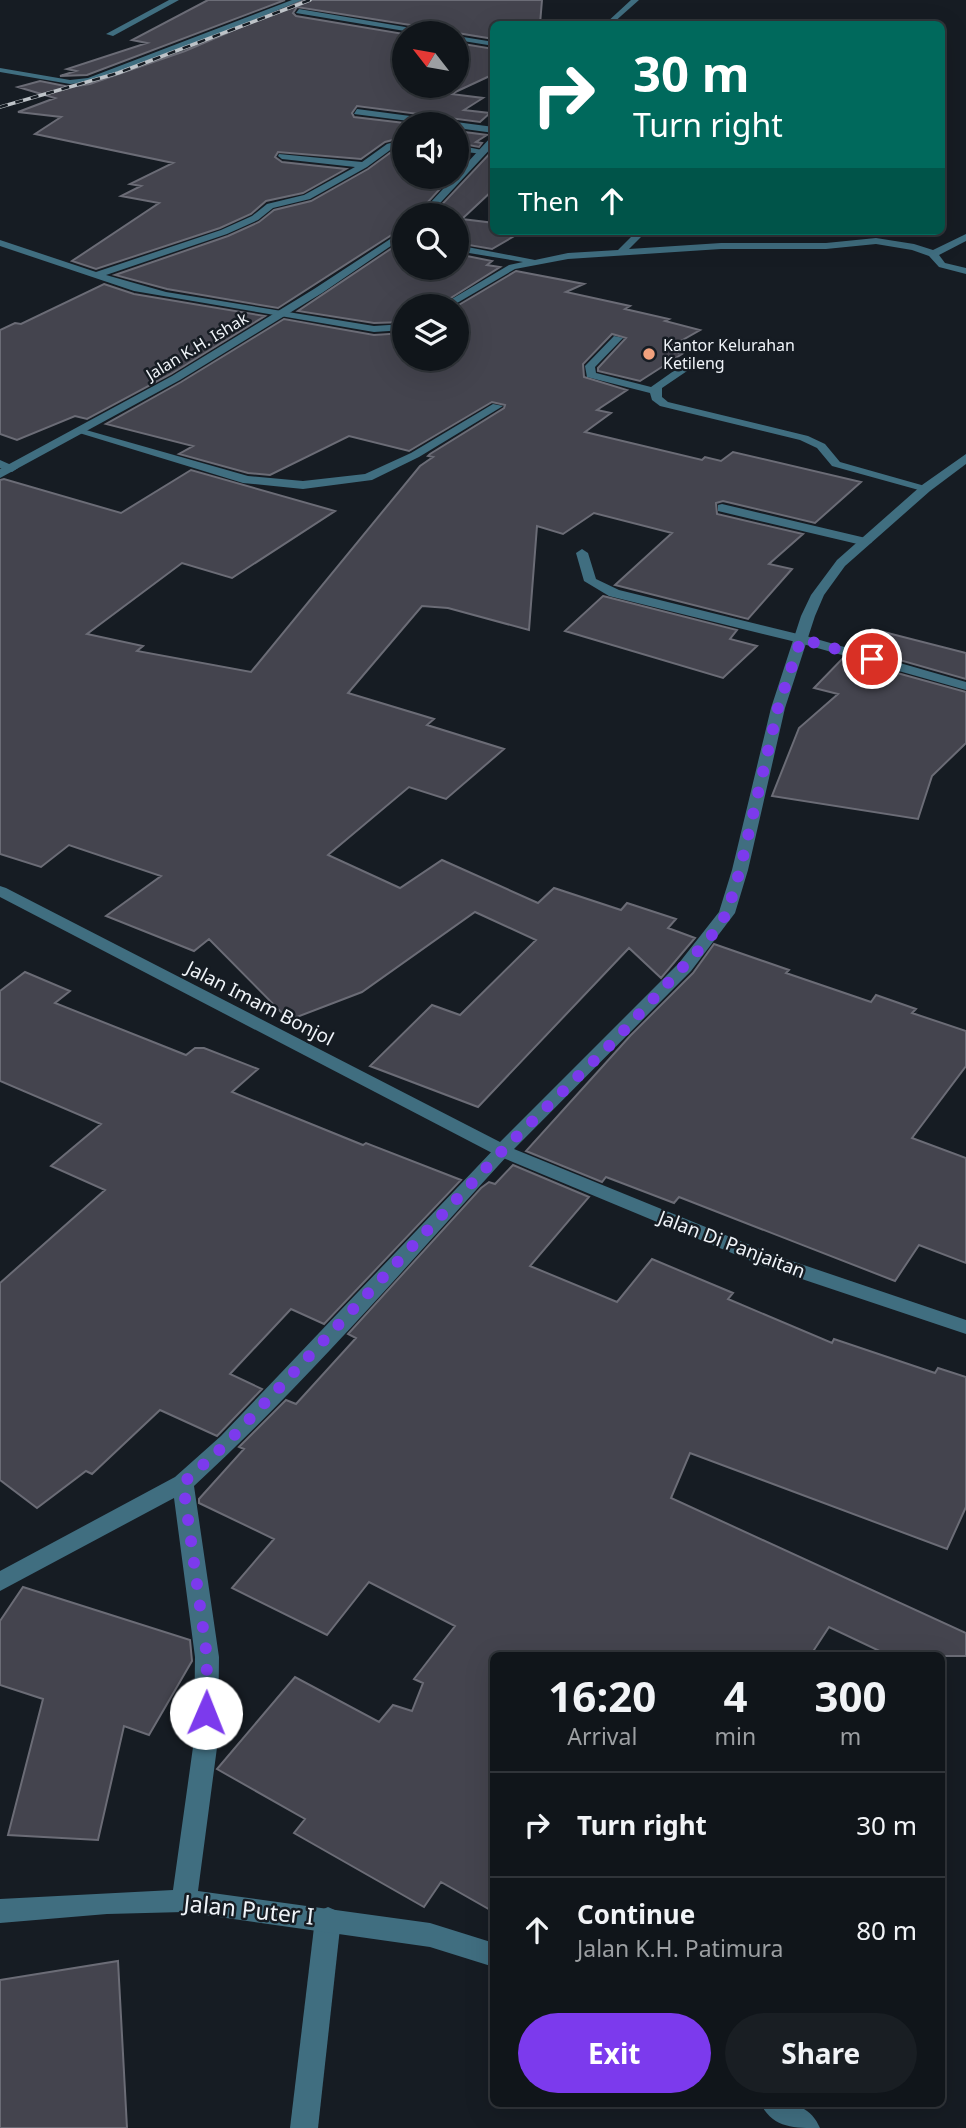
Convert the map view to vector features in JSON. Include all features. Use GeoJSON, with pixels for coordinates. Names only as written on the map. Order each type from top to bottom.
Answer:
{"type":"FeatureCollection","features":[{"type":"Feature","properties":{"kind":"street"},"geometry":{"type":"LineString","coordinates":[[110,34],[175,0]]}},
{"type":"Feature","properties":{"kind":"street"},"geometry":{"type":"LineString","coordinates":[[0,70],[65,81],[89,80],[298,0]]}},
{"type":"Feature","properties":{"kind":"street"},"geometry":{"type":"LineString","coordinates":[[611,21],[635,0]]}},
{"type":"Feature","properties":{"kind":"street"},"geometry":{"type":"LineString","coordinates":[[299,11],[392,27]]}},
{"type":"Feature","properties":{"kind":"street"},"geometry":{"type":"LineString","coordinates":[[469,40],[490,43]]}},
{"type":"Feature","properties":{"kind":"street"},"geometry":{"type":"LineString","coordinates":[[357,112],[392,117]]}},
{"type":"Feature","properties":{"kind":"street"},"geometry":{"type":"LineString","coordinates":[[469,127],[490,129]]}},
{"type":"Feature","properties":{"kind":"street"},"geometry":{"type":"LineString","coordinates":[[435,203],[490,143]]}},
{"type":"Feature","properties":{"kind":"street"},"geometry":{"type":"LineString","coordinates":[[94,276],[224,232],[255,218],[270,205],[307,197],[392,145]]}},
{"type":"Feature","properties":{"kind":"street"},"geometry":{"type":"LineString","coordinates":[[469,149],[483,151]]}},
{"type":"Feature","properties":{"kind":"street"},"geometry":{"type":"LineString","coordinates":[[282,156],[364,164]]}},
{"type":"Feature","properties":{"kind":"street"},"geometry":{"type":"LineString","coordinates":[[622,251],[638,235]]}},
{"type":"Feature","properties":{"kind":"street"},"geometry":{"type":"LineString","coordinates":[[465,294],[501,272],[537,261],[622,251],[721,246],[826,246],[876,241],[914,247],[934,254],[966,237]]}},
{"type":"Feature","properties":{"kind":"street"},"geometry":{"type":"LineString","coordinates":[[0,243],[94,276],[166,296],[374,329],[392,328]]}},
{"type":"Feature","properties":{"kind":"street","name":"Jalan K.H. Ishak"},"geometry":{"type":"LineString","coordinates":[[4,469],[82,432],[392,244]]}},
{"type":"Feature","properties":{"kind":"street"},"geometry":{"type":"LineString","coordinates":[[469,250],[537,261]]}},
{"type":"Feature","properties":{"kind":"street"},"geometry":{"type":"LineString","coordinates":[[934,254],[937,262],[966,271]]}},
{"type":"Feature","properties":{"kind":"street"},"geometry":{"type":"LineString","coordinates":[[618,338],[590,366],[591,375],[654,391]]}},
{"type":"Feature","properties":{"kind":"street"},"geometry":{"type":"LineString","coordinates":[[654,391],[689,365]]}},
{"type":"Feature","properties":{"kind":"street"},"geometry":{"type":"LineString","coordinates":[[654,391],[656,398],[664,404],[815,442],[836,464],[926,488]]}},
{"type":"Feature","properties":{"kind":"street"},"geometry":{"type":"LineString","coordinates":[[82,432],[247,480],[303,485],[368,477],[415,455],[497,406]]}},
{"type":"Feature","properties":{"kind":"street"},"geometry":{"type":"LineString","coordinates":[[0,1582],[183,1483],[246,1424],[502,1151],[685,967],[727,913],[740,870],[778,708],[818,595],[841,564],[926,488],[966,457]]}},
{"type":"Feature","properties":{"kind":"street"},"geometry":{"type":"LineString","coordinates":[[722,508],[866,542]]}},
{"type":"Feature","properties":{"kind":"street"},"geometry":{"type":"LineString","coordinates":[[582,553],[590,581],[614,593],[801,639],[966,686]]}},
{"type":"Feature","properties":{"kind":"street","name":"Jalan Imam Bonjol"},"geometry":{"type":"LineString","coordinates":[[0,891],[502,1151]]}},
{"type":"Feature","properties":{"kind":"street","name":"Jalan Di Panjaitan"},"geometry":{"type":"LineString","coordinates":[[502,1151],[771,1261],[966,1327]]}},
{"type":"Feature","properties":{"kind":"street"},"geometry":{"type":"LineString","coordinates":[[183,1483],[207,1657],[206,1740],[184,1901]]}},
{"type":"Feature","properties":{"kind":"street","name":"Jalan Puter I"},"geometry":{"type":"LineString","coordinates":[[0,1911],[107,1903],[184,1901],[328,1919],[430,1936],[490,1954]]}},
{"type":"Feature","properties":{"kind":"street"},"geometry":{"type":"LineString","coordinates":[[304,2128],[328,1919]]}},
{"type":"Feature","properties":{"kind":"street"},"geometry":{"type":"LineString","coordinates":[[779,2107],[806,2128]]}},
{"type":"Feature","properties":{"kind":"building"},"geometry":{"type":"Polygon","coordinates":[[[208,0],[285,0],[87,75],[60,76],[76,71],[67,69],[147,43],[132,40],[208,0]]]}},
{"type":"Feature","properties":{"kind":"building"},"geometry":{"type":"Polygon","coordinates":[[[304,0],[542,0],[540,21],[490,21],[490,38],[469,35],[469,21],[392,22],[297,7],[293,13],[296,16],[392,32],[392,98],[483,98],[464,110],[490,113],[480,122],[469,121],[469,112],[403,112],[357,106],[352,113],[354,117],[392,122],[392,140],[361,159],[278,152],[275,157],[282,162],[346,169],[303,193],[266,201],[251,214],[220,228],[96,269],[72,261],[159,203],[121,196],[141,186],[130,184],[173,163],[35,134],[61,117],[18,112],[55,98],[18,87],[40,81],[70,87],[90,84],[185,51],[304,0]]]}},
{"type":"Feature","properties":{"kind":"building"},"geometry":{"type":"Polygon","coordinates":[[[469,45],[490,48],[490,76],[469,86],[469,45]]]}},
{"type":"Feature","properties":{"kind":"building"},"geometry":{"type":"Polygon","coordinates":[[[469,133],[487,135],[476,142],[482,143],[479,147],[469,145],[469,133]]]}},
{"type":"Feature","properties":{"kind":"building"},"geometry":{"type":"Polygon","coordinates":[[[392,151],[392,189],[440,189],[427,203],[392,203],[392,235],[278,308],[167,289],[115,275],[228,236],[259,222],[274,210],[311,201],[368,169],[392,151]]]}},
{"type":"Feature","properties":{"kind":"building"},"geometry":{"type":"Polygon","coordinates":[[[490,153],[490,193],[469,212],[469,203],[443,203],[456,189],[469,189],[469,176],[490,153]]]}},
{"type":"Feature","properties":{"kind":"building"},"geometry":{"type":"Polygon","coordinates":[[[469,220],[490,222],[490,235],[516,235],[492,249],[469,245],[469,220]]]}},
{"type":"Feature","properties":{"kind":"building"},"geometry":{"type":"Polygon","coordinates":[[[392,248],[392,280],[469,280],[469,256],[492,261],[487,265],[500,267],[457,294],[392,294],[392,322],[374,323],[298,311],[392,248]]]}},
{"type":"Feature","properties":{"kind":"building"},"geometry":{"type":"Polygon","coordinates":[[[516,271],[584,284],[566,292],[630,306],[625,309],[669,319],[665,321],[700,330],[665,350],[682,354],[640,381],[598,371],[626,338],[612,334],[583,364],[584,377],[627,390],[597,410],[611,413],[585,432],[702,460],[705,457],[721,461],[733,452],[861,482],[815,523],[723,501],[716,503],[717,514],[803,534],[769,564],[792,569],[748,619],[615,585],[672,533],[594,513],[563,534],[537,526],[529,630],[448,608],[422,606],[348,693],[434,719],[427,725],[504,749],[446,799],[409,787],[328,855],[400,888],[442,860],[538,903],[554,888],[621,910],[627,903],[676,919],[668,928],[695,938],[661,978],[629,948],[478,1107],[370,1066],[432,1005],[460,1015],[536,940],[475,912],[362,992],[289,1020],[209,939],[194,951],[106,916],[161,876],[69,845],[41,867],[0,854],[0,480],[121,513],[191,470],[335,511],[232,578],[182,563],[87,634],[143,646],[137,651],[251,672],[420,466],[433,457],[428,456],[505,405],[492,402],[409,451],[349,436],[270,475],[248,473],[179,454],[193,446],[106,424],[284,319],[374,335],[392,334],[392,371],[469,371],[469,299],[516,271]]]}},
{"type":"Feature","properties":{"kind":"building"},"geometry":{"type":"Polygon","coordinates":[[[104,284],[134,294],[265,316],[171,374],[87,419],[75,416],[17,440],[0,434],[0,330],[15,323],[21,324],[104,284]]]}},
{"type":"Feature","properties":{"kind":"building"},"geometry":{"type":"Polygon","coordinates":[[[603,596],[737,630],[730,639],[757,646],[723,678],[565,631],[603,596]]]}},
{"type":"Feature","properties":{"kind":"building"},"geometry":{"type":"Polygon","coordinates":[[[872,629],[966,653],[966,679],[854,647],[872,629]]]}},
{"type":"Feature","properties":{"kind":"building"},"geometry":{"type":"Polygon","coordinates":[[[843,658],[966,692],[966,743],[932,776],[918,819],[772,796],[799,728],[838,694],[814,688],[843,658]]]}},
{"type":"Feature","properties":{"kind":"building"},"geometry":{"type":"Polygon","coordinates":[[[714,944],[789,970],[786,973],[871,1002],[876,995],[916,1009],[912,1013],[966,1031],[966,1066],[912,1138],[966,1158],[966,1263],[919,1245],[895,1281],[679,1197],[674,1203],[606,1177],[602,1182],[526,1151],[630,1036],[693,973],[714,944]]]}},
{"type":"Feature","properties":{"kind":"building"},"geometry":{"type":"Polygon","coordinates":[[[25,972],[70,991],[55,1003],[186,1055],[195,1048],[204,1048],[258,1069],[232,1092],[363,1145],[366,1143],[461,1180],[324,1324],[291,1309],[230,1374],[262,1389],[217,1436],[160,1410],[92,1474],[86,1471],[37,1508],[0,1480],[0,1283],[105,1190],[51,1166],[101,1124],[0,1081],[0,991],[25,972]]]}},
{"type":"Feature","properties":{"kind":"building"},"geometry":{"type":"Polygon","coordinates":[[[513,1165],[589,1197],[530,1266],[617,1302],[652,1259],[733,1293],[728,1299],[832,1343],[834,1339],[935,1373],[938,1368],[966,1377],[966,1507],[947,1549],[690,1453],[671,1498],[966,1633],[966,1656],[945,1656],[945,1652],[882,1652],[829,1627],[813,1652],[490,1652],[490,1910],[441,1882],[424,1907],[294,1833],[305,1819],[217,1769],[295,1677],[379,1722],[393,1705],[412,1711],[423,1683],[414,1679],[455,1626],[369,1582],[327,1635],[232,1588],[274,1539],[199,1503],[199,1499],[244,1449],[239,1447],[286,1400],[296,1404],[356,1338],[348,1334],[481,1188],[489,1182],[495,1184],[513,1165]]]}},
{"type":"Feature","properties":{"kind":"building"},"geometry":{"type":"Polygon","coordinates":[[[23,1587],[190,1640],[192,1661],[149,1735],[124,1726],[98,1840],[8,1835],[43,1699],[0,1685],[0,1621],[23,1587]]]}},
{"type":"Feature","properties":{"kind":"building"},"geometry":{"type":"Polygon","coordinates":[[[118,1961],[127,2128],[0,2128],[0,1980],[118,1961]]]}},
{"type":"Feature","properties":{"kind":"railway"},"geometry":{"type":"LineString","coordinates":[[0,107],[118,73],[310,0]]}},
{"type":"Feature","properties":{"kind":"place","name":"Kantor Kelurahan Ketileng"},"geometry":{"type":"Point","coordinates":[649,354]}},
{"type":"Feature","properties":{"kind":"route"},"geometry":{"type":"LineString","coordinates":[[206,1713],[207,1657],[183,1483],[228,1442],[502,1151],[614,1041],[709,939],[727,913],[740,870],[778,708],[801,639],[872,659]]}}]}
